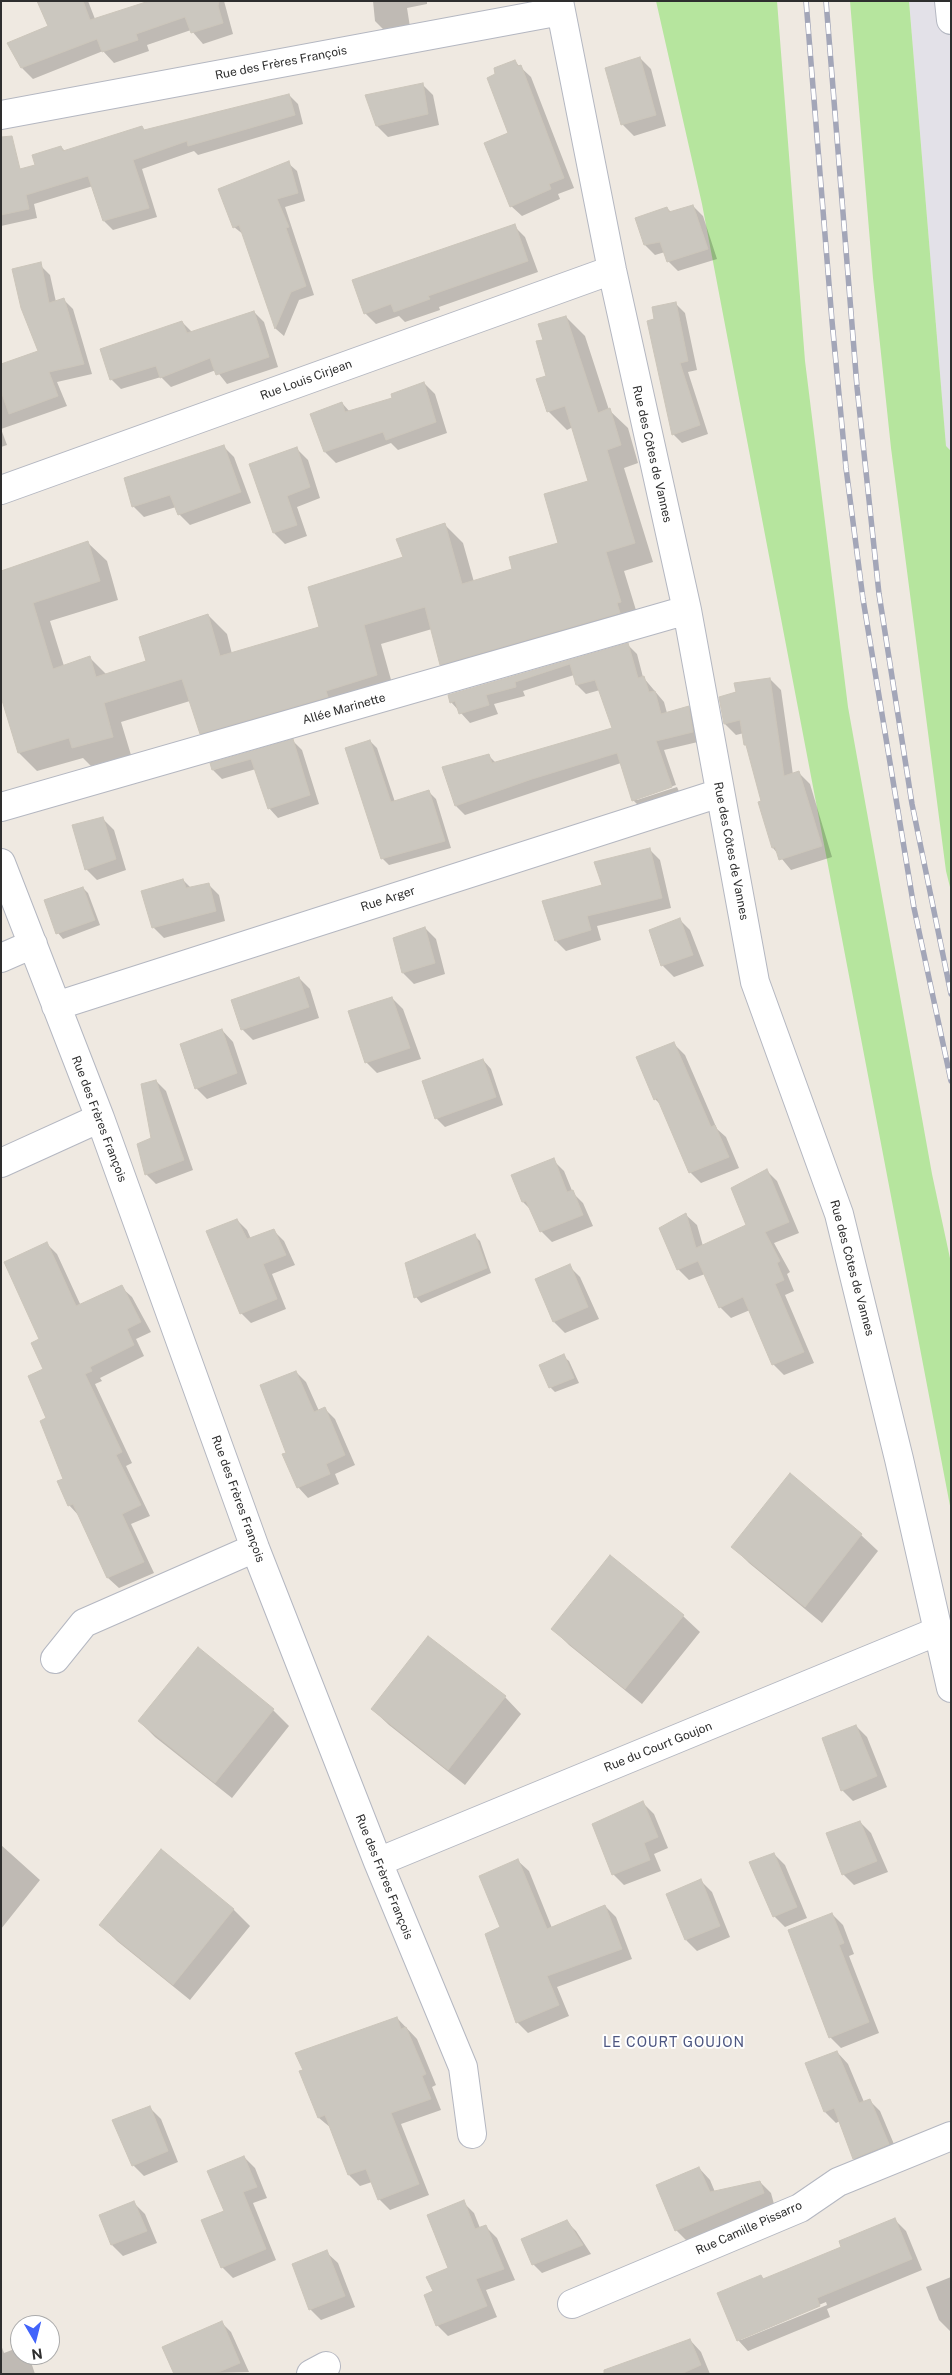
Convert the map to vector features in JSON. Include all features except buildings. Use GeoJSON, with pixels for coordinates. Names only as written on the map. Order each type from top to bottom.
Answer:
{"type":"FeatureCollection","features":[{"type":"Feature","properties":{"kind":"street"},"geometry":{"type":"LineString","coordinates":[[949,1],[951,20]]}},
{"type":"Feature","properties":{"kind":"street","name":"Rue des Frères François"},"geometry":{"type":"LineString","coordinates":[[1,115],[560,6]]}},
{"type":"Feature","properties":{"kind":"street","name":"Rue des Côtes de Vannes"},"geometry":{"type":"LineString","coordinates":[[560,6],[612,270],[687,610],[755,982],[840,1214],[899,1459],[951,1688]]}},
{"type":"Feature","properties":{"kind":"street","name":"Rue Louis Cirjean"},"geometry":{"type":"LineString","coordinates":[[1,490],[612,270]]}},
{"type":"Feature","properties":{"kind":"street","name":"Allée Marinette"},"geometry":{"type":"LineString","coordinates":[[1,808],[687,610]]}},
{"type":"Feature","properties":{"kind":"street","name":"Rue Arger"},"geometry":{"type":"LineString","coordinates":[[56,1006],[720,793]]}},
{"type":"Feature","properties":{"kind":"street","name":"Rue des Frères François"},"geometry":{"type":"LineString","coordinates":[[1,863],[100,1118],[255,1548],[378,1862],[463,2067],[472,2134]]}},
{"type":"Feature","properties":{"kind":"street"},"geometry":{"type":"LineString","coordinates":[[1,958],[33,944]]}},
{"type":"Feature","properties":{"kind":"street"},"geometry":{"type":"LineString","coordinates":[[1,1163],[100,1118]]}},
{"type":"Feature","properties":{"kind":"street"},"geometry":{"type":"LineString","coordinates":[[55,1659],[84,1623],[255,1548]]}},
{"type":"Feature","properties":{"kind":"street","name":"Rue du Court Goujon"},"geometry":{"type":"LineString","coordinates":[[378,1862],[938,1631]]}},
{"type":"Feature","properties":{"kind":"street","name":"Rue Camille Pissarro"},"geometry":{"type":"LineString","coordinates":[[572,2304],[800,2208],[838,2182],[951,2136]]}},
{"type":"Feature","properties":{"kind":"shaded area"},"geometry":{"type":"Polygon","coordinates":[[[909,1],[951,1],[951,451],[946,447],[909,1]]]}},
{"type":"Feature","properties":{"kind":"green space"},"geometry":{"type":"Polygon","coordinates":[[[656,1],[777,1],[805,361],[848,707],[932,1174],[951,1263],[951,1511],[702,204],[656,1]]]}},
{"type":"Feature","properties":{"kind":"green space"},"geometry":{"type":"Polygon","coordinates":[[[850,1],[909,1],[946,446],[951,451],[951,891],[946,871],[891,448],[873,278],[850,1]]]}},
{"type":"Feature","properties":{"kind":"railway"},"geometry":{"type":"LineString","coordinates":[[806,1],[846,468],[863,599],[914,908],[951,1081]]}},
{"type":"Feature","properties":{"kind":"railway"},"geometry":{"type":"LineString","coordinates":[[826,1],[857,387],[879,594],[912,804],[951,994]]}},
{"type":"Feature","properties":{"kind":"district","name":"LE COURT GOUJON"},"geometry":{"type":"Point","coordinates":[674,2043]}}]}
